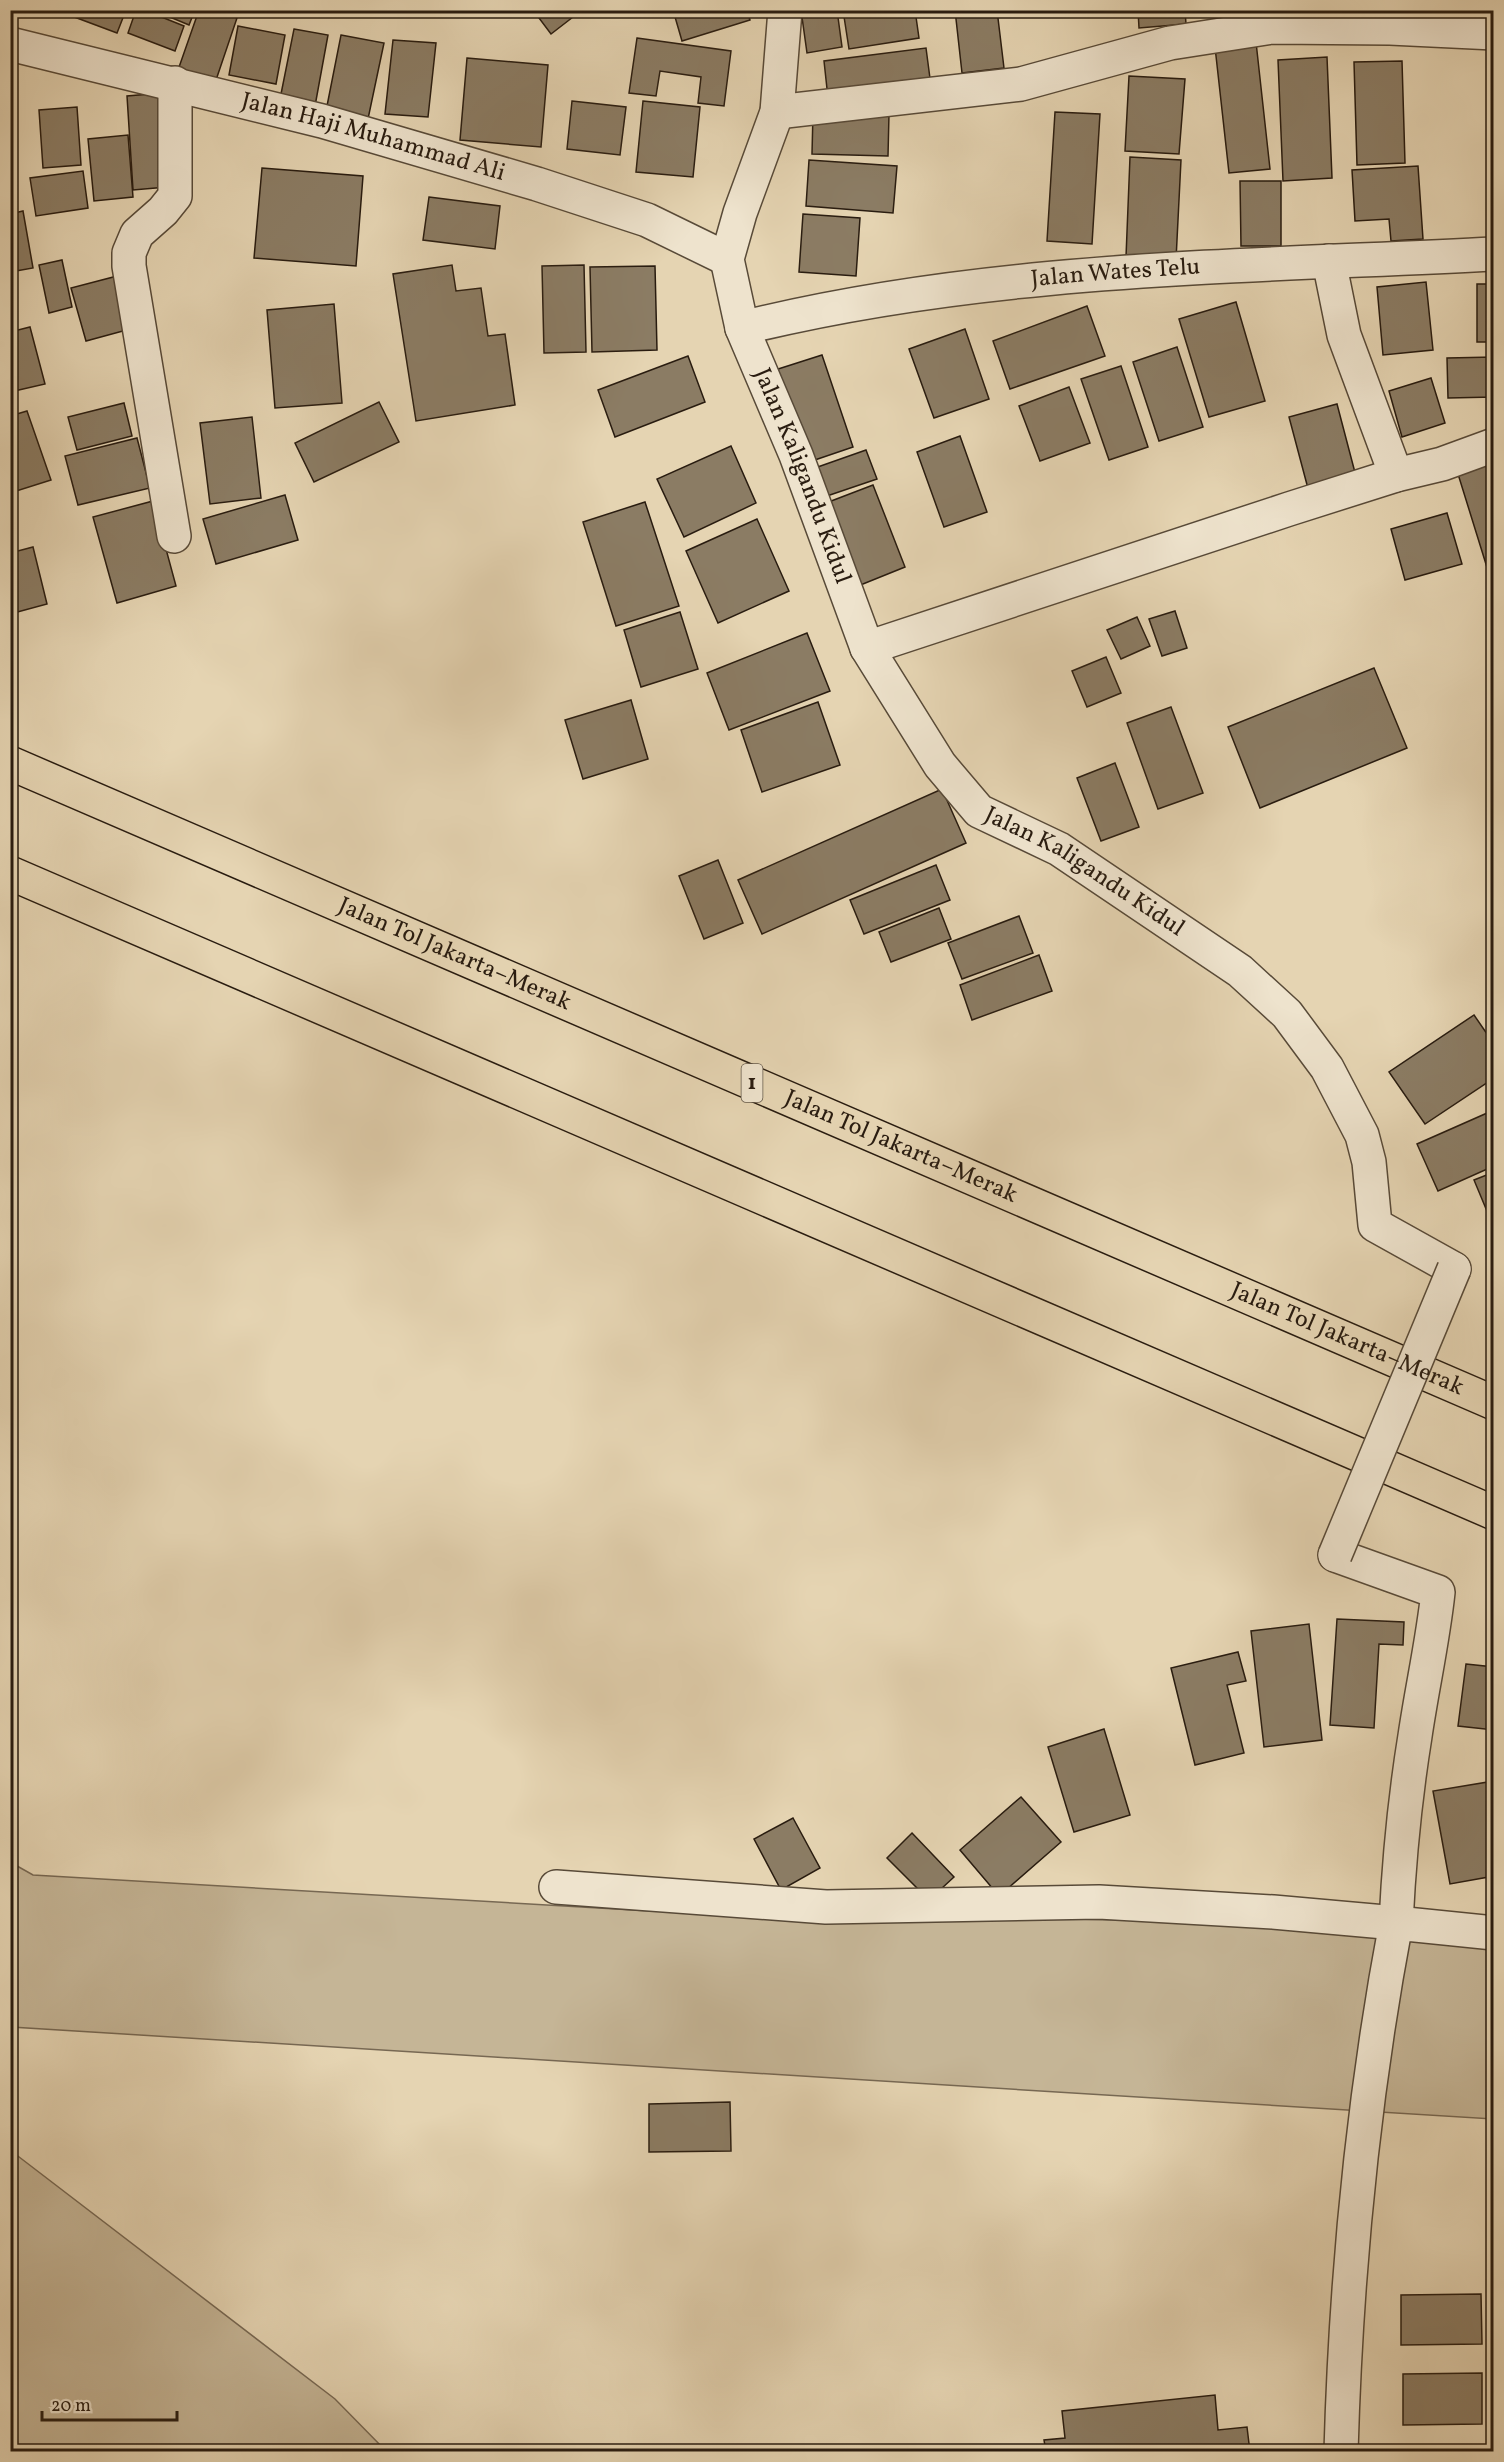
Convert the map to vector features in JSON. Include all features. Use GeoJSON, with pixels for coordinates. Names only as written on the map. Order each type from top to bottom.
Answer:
{"type":"FeatureCollection","features":[{"type":"Feature","properties":{"kind":"highway","name":"Jalan Tol Jakarta–Merak"},"geometry":{"type":"LineString","coordinates":[[10,763],[1494,1403]]}},
{"type":"Feature","properties":{"kind":"highway"},"geometry":{"type":"LineString","coordinates":[[10,873],[1494,1513]]}},
{"type":"Feature","properties":{"kind":"street"},"geometry":{"type":"LineString","coordinates":[[727,259],[743,202],[777,112],[785,10]]}},
{"type":"Feature","properties":{"kind":"street"},"geometry":{"type":"LineString","coordinates":[[777,112],[1021,84],[1170,43],[1272,27],[1390,28],[1494,33]]}},
{"type":"Feature","properties":{"kind":"street","name":"Jalan Haji Muhammad Ali"},"geometry":{"type":"LineString","coordinates":[[10,44],[322,121],[537,184],[647,220],[727,259]]}},
{"type":"Feature","properties":{"kind":"street"},"geometry":{"type":"LineString","coordinates":[[174,536],[129,260],[132,242],[137,234],[163,211],[175,196],[175,83]]}},
{"type":"Feature","properties":{"kind":"street","name":"Jalan Wates Telu"},"geometry":{"type":"LineString","coordinates":[[742,327],[802,313],[999,283],[1154,270],[1494,254]]}},
{"type":"Feature","properties":{"kind":"street","name":"Jalan Kaligandu Kidul"},"geometry":{"type":"LineString","coordinates":[[727,259],[742,327],[796,455],[867,648],[940,765],[979,811],[1059,849],[1240,971],[1287,1014],[1327,1068],[1362,1136],[1369,1162],[1375,1225],[1454,1269],[1335,1555],[1438,1592],[1399,1855],[1396,1923]]}},
{"type":"Feature","properties":{"kind":"street"},"geometry":{"type":"LineString","coordinates":[[1329,261],[1344,335],[1396,475]]}},
{"type":"Feature","properties":{"kind":"street"},"geometry":{"type":"LineString","coordinates":[[867,648],[1396,475],[1428,469],[1494,445]]}},
{"type":"Feature","properties":{"kind":"street"},"geometry":{"type":"LineString","coordinates":[[556,1887],[826,1907],[1099,1902],[1273,1912],[1494,1933]]}},
{"type":"Feature","properties":{"kind":"street"},"geometry":{"type":"LineString","coordinates":[[1341,2451],[1344,2340],[1355,2213],[1377,2023],[1396,1923]]}},
{"type":"Feature","properties":{"kind":"shaded area"},"geometry":{"type":"Polygon","coordinates":[[[10,1862],[33,1875],[650,1911],[1493,1927],[1493,2119],[11,2027],[10,1862]]]}},
{"type":"Feature","properties":{"kind":"shaded area"},"geometry":{"type":"Polygon","coordinates":[[[10,2150],[335,2399],[386,2451],[11,2451],[10,2150]]]}},
{"type":"Feature","properties":{"kind":"building"},"geometry":{"type":"Polygon","coordinates":[[[62,10],[126,10],[117,33],[61,12],[62,10]]]}},
{"type":"Feature","properties":{"kind":"building"},"geometry":{"type":"Polygon","coordinates":[[[136,10],[144,10],[184,26],[175,51],[128,33],[136,10]]]}},
{"type":"Feature","properties":{"kind":"building"},"geometry":{"type":"Polygon","coordinates":[[[153,10],[195,10],[189,25],[153,10]]]}},
{"type":"Feature","properties":{"kind":"building"},"geometry":{"type":"Polygon","coordinates":[[[199,10],[216,10],[237,18],[215,83],[178,70],[199,10]]]}},
{"type":"Feature","properties":{"kind":"building"},"geometry":{"type":"Polygon","coordinates":[[[533,10],[582,10],[551,34],[533,10]]]}},
{"type":"Feature","properties":{"kind":"building"},"geometry":{"type":"Polygon","coordinates":[[[673,10],[747,10],[750,20],[682,41],[673,10]]]}},
{"type":"Feature","properties":{"kind":"building"},"geometry":{"type":"Polygon","coordinates":[[[801,10],[837,10],[842,47],[807,53],[801,10]]]}},
{"type":"Feature","properties":{"kind":"building"},"geometry":{"type":"Polygon","coordinates":[[[843,10],[915,10],[919,38],[849,49],[843,10]]]}},
{"type":"Feature","properties":{"kind":"building"},"geometry":{"type":"Polygon","coordinates":[[[955,10],[997,10],[1004,68],[962,73],[955,10]]]}},
{"type":"Feature","properties":{"kind":"building"},"geometry":{"type":"Polygon","coordinates":[[[1138,10],[1185,10],[1186,24],[1139,28],[1138,10]]]}},
{"type":"Feature","properties":{"kind":"building"},"geometry":{"type":"Polygon","coordinates":[[[1218,10],[1254,10],[1219,16],[1218,10]]]}},
{"type":"Feature","properties":{"kind":"building"},"geometry":{"type":"Polygon","coordinates":[[[1416,10],[1460,10],[1460,13],[1417,17],[1416,10]]]}},
{"type":"Feature","properties":{"kind":"building"},"geometry":{"type":"Polygon","coordinates":[[[1470,10],[1494,10],[1494,22],[1471,24],[1470,10]]]}},
{"type":"Feature","properties":{"kind":"building"},"geometry":{"type":"Polygon","coordinates":[[[238,26],[285,35],[276,84],[229,75],[238,26]]]}},
{"type":"Feature","properties":{"kind":"building"},"geometry":{"type":"Polygon","coordinates":[[[294,29],[328,35],[315,106],[280,99],[294,29]]]}},
{"type":"Feature","properties":{"kind":"building"},"geometry":{"type":"Polygon","coordinates":[[[341,35],[384,43],[368,119],[326,111],[341,35]]]}},
{"type":"Feature","properties":{"kind":"building"},"geometry":{"type":"Polygon","coordinates":[[[637,38],[731,51],[724,106],[698,103],[701,77],[660,71],[656,96],[629,93],[637,38]]]}},
{"type":"Feature","properties":{"kind":"building"},"geometry":{"type":"Polygon","coordinates":[[[393,40],[436,43],[428,117],[385,114],[393,40]]]}},
{"type":"Feature","properties":{"kind":"building"},"geometry":{"type":"Polygon","coordinates":[[[1256,42],[1270,169],[1229,173],[1215,47],[1256,42]]]}},
{"type":"Feature","properties":{"kind":"building"},"geometry":{"type":"Polygon","coordinates":[[[926,48],[931,86],[828,98],[824,61],[926,48]]]}},
{"type":"Feature","properties":{"kind":"building"},"geometry":{"type":"Polygon","coordinates":[[[1327,57],[1332,178],[1283,181],[1278,60],[1327,57]]]}},
{"type":"Feature","properties":{"kind":"building"},"geometry":{"type":"Polygon","coordinates":[[[467,58],[548,65],[541,147],[460,140],[467,58]]]}},
{"type":"Feature","properties":{"kind":"building"},"geometry":{"type":"Polygon","coordinates":[[[1402,61],[1405,163],[1357,165],[1354,62],[1402,61]]]}},
{"type":"Feature","properties":{"kind":"building"},"geometry":{"type":"Polygon","coordinates":[[[1129,76],[1185,79],[1179,154],[1125,151],[1129,76]]]}},
{"type":"Feature","properties":{"kind":"building"},"geometry":{"type":"Polygon","coordinates":[[[1494,77],[1494,133],[1489,133],[1494,77]]]}},
{"type":"Feature","properties":{"kind":"building"},"geometry":{"type":"Polygon","coordinates":[[[162,93],[167,187],[133,190],[127,96],[162,93]]]}},
{"type":"Feature","properties":{"kind":"building"},"geometry":{"type":"Polygon","coordinates":[[[572,101],[626,107],[620,155],[567,149],[572,101]]]}},
{"type":"Feature","properties":{"kind":"building"},"geometry":{"type":"Polygon","coordinates":[[[643,101],[700,107],[693,177],[636,172],[643,101]]]}},
{"type":"Feature","properties":{"kind":"building"},"geometry":{"type":"Polygon","coordinates":[[[77,107],[81,165],[43,168],[39,110],[77,107]]]}},
{"type":"Feature","properties":{"kind":"building"},"geometry":{"type":"Polygon","coordinates":[[[1055,112],[1100,114],[1092,244],[1047,241],[1055,112]]]}},
{"type":"Feature","properties":{"kind":"building"},"geometry":{"type":"Polygon","coordinates":[[[813,113],[889,114],[888,156],[812,154],[813,113]]]}},
{"type":"Feature","properties":{"kind":"building"},"geometry":{"type":"Polygon","coordinates":[[[128,135],[133,197],[94,201],[88,139],[128,135]]]}},
{"type":"Feature","properties":{"kind":"building"},"geometry":{"type":"Polygon","coordinates":[[[1130,157],[1181,160],[1176,260],[1126,257],[1130,157]]]}},
{"type":"Feature","properties":{"kind":"building"},"geometry":{"type":"Polygon","coordinates":[[[809,160],[897,166],[893,213],[806,206],[809,160]]]}},
{"type":"Feature","properties":{"kind":"building"},"geometry":{"type":"Polygon","coordinates":[[[1418,166],[1423,239],[1391,241],[1389,219],[1355,221],[1352,170],[1418,166]]]}},
{"type":"Feature","properties":{"kind":"building"},"geometry":{"type":"Polygon","coordinates":[[[262,168],[363,176],[356,266],[254,258],[262,168]]]}},
{"type":"Feature","properties":{"kind":"building"},"geometry":{"type":"Polygon","coordinates":[[[83,171],[88,208],[36,216],[30,178],[83,171]]]}},
{"type":"Feature","properties":{"kind":"building"},"geometry":{"type":"Polygon","coordinates":[[[1240,181],[1281,181],[1281,246],[1241,246],[1240,181]]]}},
{"type":"Feature","properties":{"kind":"building"},"geometry":{"type":"Polygon","coordinates":[[[429,197],[500,206],[495,249],[423,240],[429,197]]]}},
{"type":"Feature","properties":{"kind":"building"},"geometry":{"type":"Polygon","coordinates":[[[23,211],[33,268],[10,272],[10,214],[23,211]]]}},
{"type":"Feature","properties":{"kind":"building"},"geometry":{"type":"Polygon","coordinates":[[[803,214],[860,218],[856,276],[799,272],[803,214]]]}},
{"type":"Feature","properties":{"kind":"building"},"geometry":{"type":"Polygon","coordinates":[[[62,260],[72,307],[49,313],[39,265],[62,260]]]}},
{"type":"Feature","properties":{"kind":"building"},"geometry":{"type":"Polygon","coordinates":[[[452,265],[456,291],[481,288],[488,336],[505,334],[515,405],[416,421],[393,274],[452,265]]]}},
{"type":"Feature","properties":{"kind":"building"},"geometry":{"type":"Polygon","coordinates":[[[584,265],[586,352],[544,353],[542,266],[584,265]]]}},
{"type":"Feature","properties":{"kind":"building"},"geometry":{"type":"Polygon","coordinates":[[[655,266],[657,350],[592,352],[590,267],[655,266]]]}},
{"type":"Feature","properties":{"kind":"building"},"geometry":{"type":"Polygon","coordinates":[[[121,275],[134,328],[86,341],[71,288],[121,275]]]}},
{"type":"Feature","properties":{"kind":"building"},"geometry":{"type":"Polygon","coordinates":[[[1426,282],[1433,350],[1383,355],[1377,287],[1426,282]]]}},
{"type":"Feature","properties":{"kind":"building"},"geometry":{"type":"Polygon","coordinates":[[[1477,284],[1494,284],[1494,342],[1477,342],[1477,284]]]}},
{"type":"Feature","properties":{"kind":"building"},"geometry":{"type":"Polygon","coordinates":[[[1236,302],[1265,401],[1209,417],[1179,319],[1236,302]]]}},
{"type":"Feature","properties":{"kind":"building"},"geometry":{"type":"Polygon","coordinates":[[[334,304],[342,403],[275,408],[267,310],[334,304]]]}},
{"type":"Feature","properties":{"kind":"building"},"geometry":{"type":"Polygon","coordinates":[[[1087,306],[1105,356],[1010,389],[993,341],[1087,306]]]}},
{"type":"Feature","properties":{"kind":"building"},"geometry":{"type":"Polygon","coordinates":[[[30,327],[45,384],[10,392],[10,332],[30,327]]]}},
{"type":"Feature","properties":{"kind":"building"},"geometry":{"type":"Polygon","coordinates":[[[965,329],[989,399],[934,418],[909,349],[965,329]]]}},
{"type":"Feature","properties":{"kind":"building"},"geometry":{"type":"Polygon","coordinates":[[[1177,347],[1203,427],[1159,441],[1133,362],[1177,347]]]}},
{"type":"Feature","properties":{"kind":"building"},"geometry":{"type":"Polygon","coordinates":[[[822,355],[853,447],[806,463],[775,370],[822,355]]]}},
{"type":"Feature","properties":{"kind":"building"},"geometry":{"type":"Polygon","coordinates":[[[688,356],[705,402],[615,437],[598,390],[688,356]]]}},
{"type":"Feature","properties":{"kind":"building"},"geometry":{"type":"Polygon","coordinates":[[[1494,357],[1494,397],[1448,398],[1447,358],[1494,357]]]}},
{"type":"Feature","properties":{"kind":"building"},"geometry":{"type":"Polygon","coordinates":[[[1121,366],[1148,447],[1109,460],[1081,379],[1121,366]]]}},
{"type":"Feature","properties":{"kind":"building"},"geometry":{"type":"Polygon","coordinates":[[[1431,378],[1445,423],[1402,437],[1389,391],[1431,378]]]}},
{"type":"Feature","properties":{"kind":"building"},"geometry":{"type":"Polygon","coordinates":[[[1069,387],[1090,443],[1040,461],[1019,406],[1069,387]]]}},
{"type":"Feature","properties":{"kind":"building"},"geometry":{"type":"Polygon","coordinates":[[[379,402],[399,442],[314,482],[295,443],[379,402]]]}},
{"type":"Feature","properties":{"kind":"building"},"geometry":{"type":"Polygon","coordinates":[[[124,403],[132,436],[77,450],[68,417],[124,403]]]}},
{"type":"Feature","properties":{"kind":"building"},"geometry":{"type":"Polygon","coordinates":[[[1337,404],[1358,484],[1310,496],[1289,417],[1337,404]]]}},
{"type":"Feature","properties":{"kind":"building"},"geometry":{"type":"Polygon","coordinates":[[[27,411],[51,480],[10,493],[10,416],[27,411]]]}},
{"type":"Feature","properties":{"kind":"building"},"geometry":{"type":"Polygon","coordinates":[[[252,417],[261,498],[210,504],[200,423],[252,417]]]}},
{"type":"Feature","properties":{"kind":"building"},"geometry":{"type":"Polygon","coordinates":[[[960,436],[987,512],[944,527],[917,452],[960,436]]]}},
{"type":"Feature","properties":{"kind":"building"},"geometry":{"type":"Polygon","coordinates":[[[137,438],[150,488],[78,505],[65,456],[137,438]]]}},
{"type":"Feature","properties":{"kind":"building"},"geometry":{"type":"Polygon","coordinates":[[[731,446],[756,503],[684,537],[657,479],[731,446]]]}},
{"type":"Feature","properties":{"kind":"building"},"geometry":{"type":"Polygon","coordinates":[[[866,450],[877,479],[821,498],[812,469],[866,450]]]}},
{"type":"Feature","properties":{"kind":"building"},"geometry":{"type":"Polygon","coordinates":[[[1494,462],[1494,576],[1490,577],[1458,474],[1494,462]]]}},
{"type":"Feature","properties":{"kind":"building"},"geometry":{"type":"Polygon","coordinates":[[[873,485],[905,567],[858,586],[826,503],[873,485]]]}},
{"type":"Feature","properties":{"kind":"building"},"geometry":{"type":"Polygon","coordinates":[[[285,495],[298,540],[216,564],[203,519],[285,495]]]}},
{"type":"Feature","properties":{"kind":"building"},"geometry":{"type":"Polygon","coordinates":[[[153,501],[176,586],[117,603],[93,517],[153,501]]]}},
{"type":"Feature","properties":{"kind":"building"},"geometry":{"type":"Polygon","coordinates":[[[645,502],[679,606],[616,626],[583,522],[645,502]]]}},
{"type":"Feature","properties":{"kind":"building"},"geometry":{"type":"Polygon","coordinates":[[[1447,513],[1462,564],[1405,580],[1391,529],[1447,513]]]}},
{"type":"Feature","properties":{"kind":"building"},"geometry":{"type":"Polygon","coordinates":[[[757,519],[789,591],[718,623],[686,551],[757,519]]]}},
{"type":"Feature","properties":{"kind":"building"},"geometry":{"type":"Polygon","coordinates":[[[33,547],[47,604],[10,614],[10,553],[33,547]]]}},
{"type":"Feature","properties":{"kind":"building"},"geometry":{"type":"Polygon","coordinates":[[[1175,611],[1187,648],[1162,656],[1149,619],[1175,611]]]}},
{"type":"Feature","properties":{"kind":"building"},"geometry":{"type":"Polygon","coordinates":[[[680,612],[698,669],[641,687],[624,630],[680,612]]]}},
{"type":"Feature","properties":{"kind":"building"},"geometry":{"type":"Polygon","coordinates":[[[1137,617],[1150,646],[1121,659],[1107,630],[1137,617]]]}},
{"type":"Feature","properties":{"kind":"building"},"geometry":{"type":"Polygon","coordinates":[[[807,633],[830,691],[729,730],[707,673],[807,633]]]}},
{"type":"Feature","properties":{"kind":"building"},"geometry":{"type":"Polygon","coordinates":[[[1106,657],[1121,693],[1087,707],[1072,671],[1106,657]]]}},
{"type":"Feature","properties":{"kind":"building"},"geometry":{"type":"Polygon","coordinates":[[[1374,668],[1407,748],[1260,808],[1228,727],[1374,668]]]}},
{"type":"Feature","properties":{"kind":"building"},"geometry":{"type":"Polygon","coordinates":[[[631,700],[648,759],[583,779],[565,720],[631,700]]]}},
{"type":"Feature","properties":{"kind":"building"},"geometry":{"type":"Polygon","coordinates":[[[818,702],[840,765],[762,792],[741,730],[818,702]]]}},
{"type":"Feature","properties":{"kind":"building"},"geometry":{"type":"Polygon","coordinates":[[[1171,707],[1203,793],[1158,809],[1127,723],[1171,707]]]}},
{"type":"Feature","properties":{"kind":"building"},"geometry":{"type":"Polygon","coordinates":[[[1115,763],[1139,827],[1101,841],[1077,778],[1115,763]]]}},
{"type":"Feature","properties":{"kind":"building"},"geometry":{"type":"Polygon","coordinates":[[[942,789],[966,843],[762,934],[738,880],[942,789]]]}},
{"type":"Feature","properties":{"kind":"building"},"geometry":{"type":"Polygon","coordinates":[[[718,860],[743,923],[704,939],[679,876],[718,860]]]}},
{"type":"Feature","properties":{"kind":"building"},"geometry":{"type":"Polygon","coordinates":[[[936,865],[950,900],[864,934],[850,900],[936,865]]]}},
{"type":"Feature","properties":{"kind":"building"},"geometry":{"type":"Polygon","coordinates":[[[939,908],[951,939],[891,962],[879,932],[939,908]]]}},
{"type":"Feature","properties":{"kind":"building"},"geometry":{"type":"Polygon","coordinates":[[[1019,916],[1033,953],[962,979],[948,943],[1019,916]]]}},
{"type":"Feature","properties":{"kind":"building"},"geometry":{"type":"Polygon","coordinates":[[[1039,955],[1052,991],[972,1020],[960,985],[1039,955]]]}},
{"type":"Feature","properties":{"kind":"building"},"geometry":{"type":"Polygon","coordinates":[[[1474,1015],[1494,1044],[1494,1078],[1425,1124],[1389,1072],[1474,1015]]]}},
{"type":"Feature","properties":{"kind":"building"},"geometry":{"type":"Polygon","coordinates":[[[1494,1110],[1494,1166],[1438,1191],[1417,1144],[1494,1110]]]}},
{"type":"Feature","properties":{"kind":"building"},"geometry":{"type":"Polygon","coordinates":[[[1494,1172],[1494,1228],[1474,1180],[1494,1172]]]}},
{"type":"Feature","properties":{"kind":"building"},"geometry":{"type":"Polygon","coordinates":[[[1337,1619],[1404,1622],[1403,1645],[1379,1644],[1374,1728],[1330,1725],[1337,1619]]]}},
{"type":"Feature","properties":{"kind":"building"},"geometry":{"type":"Polygon","coordinates":[[[1309,1624],[1322,1740],[1264,1747],[1251,1631],[1309,1624]]]}},
{"type":"Feature","properties":{"kind":"building"},"geometry":{"type":"Polygon","coordinates":[[[1238,1652],[1246,1681],[1227,1685],[1244,1753],[1195,1765],[1171,1668],[1238,1652]]]}},
{"type":"Feature","properties":{"kind":"building"},"geometry":{"type":"Polygon","coordinates":[[[1466,1664],[1494,1667],[1494,1730],[1458,1726],[1466,1664]]]}},
{"type":"Feature","properties":{"kind":"building"},"geometry":{"type":"Polygon","coordinates":[[[1104,1729],[1130,1815],[1074,1832],[1048,1747],[1104,1729]]]}},
{"type":"Feature","properties":{"kind":"building"},"geometry":{"type":"Polygon","coordinates":[[[1494,1781],[1494,1876],[1450,1884],[1433,1791],[1494,1781]]]}},
{"type":"Feature","properties":{"kind":"building"},"geometry":{"type":"Polygon","coordinates":[[[1021,1797],[1061,1842],[999,1896],[960,1850],[1021,1797]]]}},
{"type":"Feature","properties":{"kind":"building"},"geometry":{"type":"Polygon","coordinates":[[[793,1818],[820,1868],[781,1890],[754,1839],[793,1818]]]}},
{"type":"Feature","properties":{"kind":"building"},"geometry":{"type":"Polygon","coordinates":[[[912,1833],[954,1877],[929,1900],[887,1858],[912,1833]]]}},
{"type":"Feature","properties":{"kind":"building"},"geometry":{"type":"Polygon","coordinates":[[[730,2102],[731,2151],[649,2152],[649,2104],[730,2102]]]}},
{"type":"Feature","properties":{"kind":"building"},"geometry":{"type":"Polygon","coordinates":[[[1481,2294],[1482,2344],[1401,2345],[1401,2295],[1481,2294]]]}},
{"type":"Feature","properties":{"kind":"building"},"geometry":{"type":"Polygon","coordinates":[[[1482,2373],[1482,2424],[1403,2425],[1403,2374],[1482,2373]]]}},
{"type":"Feature","properties":{"kind":"building"},"geometry":{"type":"Polygon","coordinates":[[[1215,2395],[1218,2430],[1247,2427],[1250,2452],[1046,2452],[1044,2440],[1065,2438],[1062,2411],[1215,2395]]]}}]}
